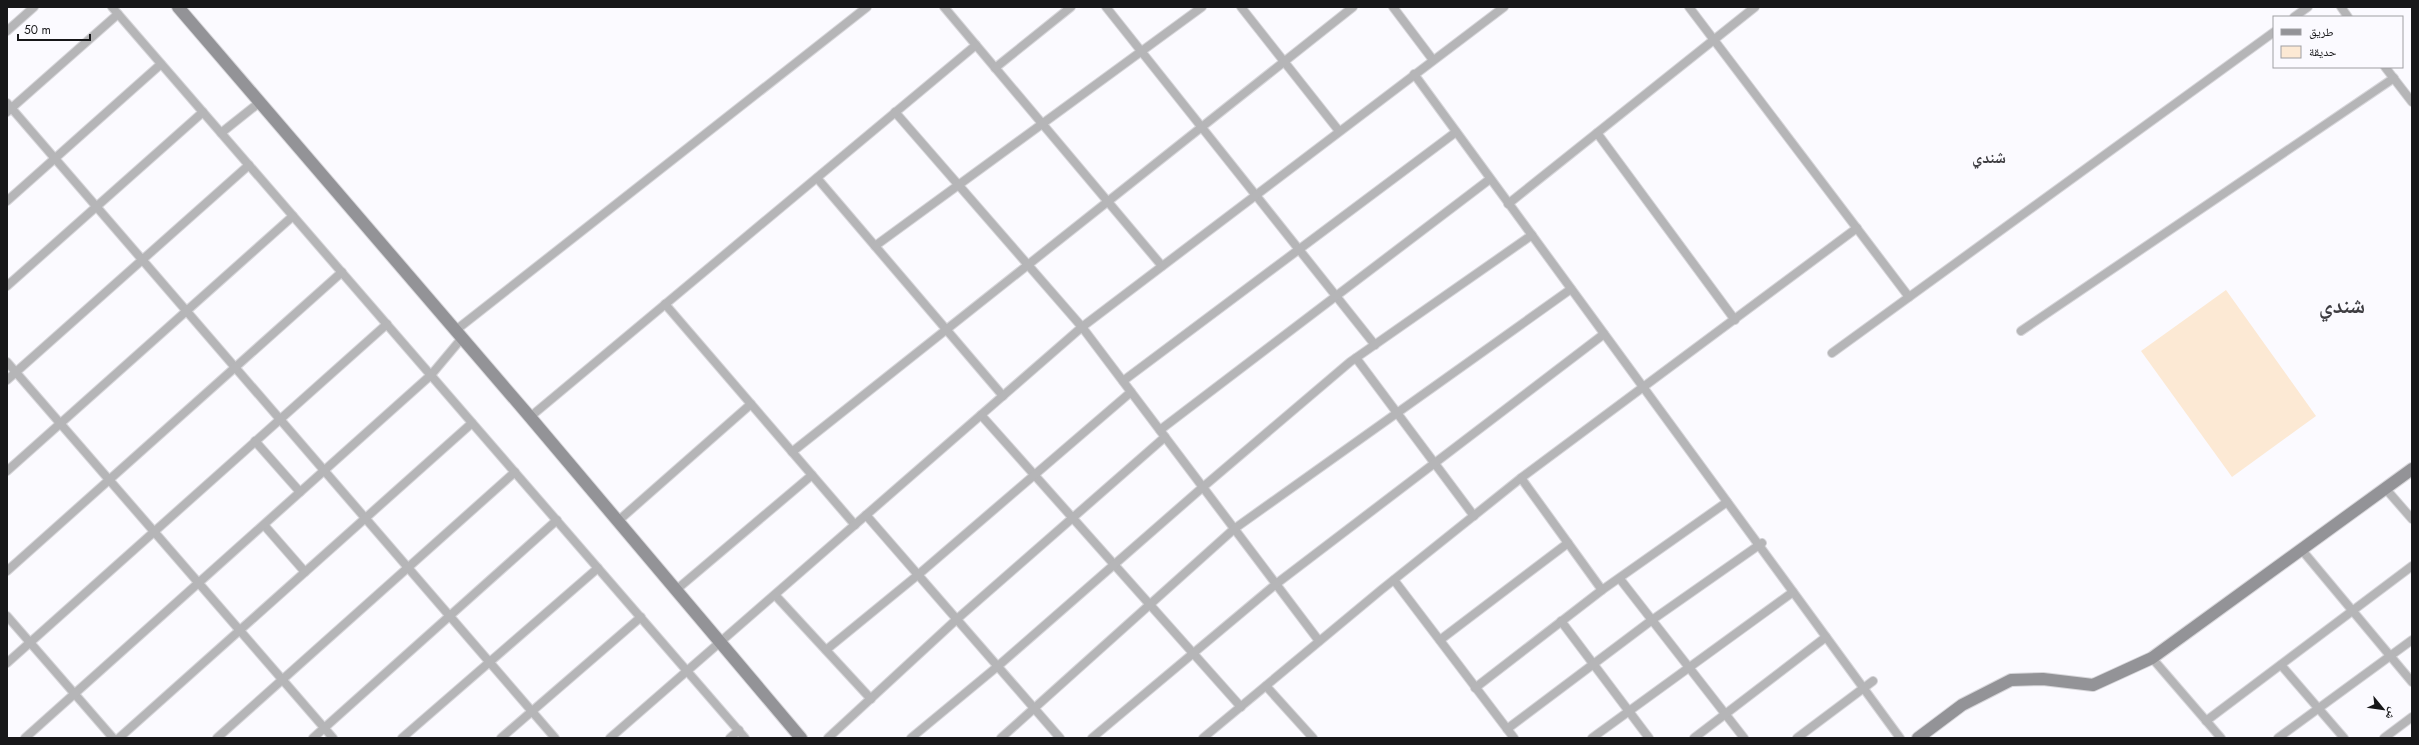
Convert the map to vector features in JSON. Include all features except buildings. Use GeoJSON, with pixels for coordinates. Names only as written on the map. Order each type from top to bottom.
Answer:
{"type":"FeatureCollection","features":[{"type":"Feature","properties":{"kind":"street"},"geometry":{"type":"LineString","coordinates":[[7,31],[34,7]]}},
{"type":"Feature","properties":{"kind":"street"},"geometry":{"type":"LineString","coordinates":[[112,7],[745,738]]}},
{"type":"Feature","properties":{"kind":"street"},"geometry":{"type":"LineString","coordinates":[[178,7],[530,417],[801,738]]}},
{"type":"Feature","properties":{"kind":"street"},"geometry":{"type":"LineString","coordinates":[[25,738],[431,375],[459,334],[867,7]]}},
{"type":"Feature","properties":{"kind":"street"},"geometry":{"type":"LineString","coordinates":[[944,7],[1162,266]]}},
{"type":"Feature","properties":{"kind":"street"},"geometry":{"type":"LineString","coordinates":[[995,68],[1071,7]]}},
{"type":"Feature","properties":{"kind":"street"},"geometry":{"type":"LineString","coordinates":[[1106,7],[1374,345]]}},
{"type":"Feature","properties":{"kind":"street"},"geometry":{"type":"LineString","coordinates":[[875,246],[1202,7]]}},
{"type":"Feature","properties":{"kind":"street"},"geometry":{"type":"LineString","coordinates":[[1241,7],[1339,131]]}},
{"type":"Feature","properties":{"kind":"street"},"geometry":{"type":"LineString","coordinates":[[792,452],[1353,7]]}},
{"type":"Feature","properties":{"kind":"street"},"geometry":{"type":"LineString","coordinates":[[1393,7],[1433,60]]}},
{"type":"Feature","properties":{"kind":"street"},"geometry":{"type":"LineString","coordinates":[[610,738],[688,672],[1082,327],[1504,7]]}},
{"type":"Feature","properties":{"kind":"street"},"geometry":{"type":"LineString","coordinates":[[1689,7],[1715,39],[1909,297]]}},
{"type":"Feature","properties":{"kind":"street"},"geometry":{"type":"LineString","coordinates":[[1508,204],[1755,7]]}},
{"type":"Feature","properties":{"kind":"street"},"geometry":{"type":"LineString","coordinates":[[2295,16],[2308,7]]}},
{"type":"Feature","properties":{"kind":"street"},"geometry":{"type":"LineString","coordinates":[[2340,7],[2347,16]]}},
{"type":"Feature","properties":{"kind":"street"},"geometry":{"type":"LineString","coordinates":[[118,14],[8,108],[55,158],[409,566],[533,710],[555,738]]}},
{"type":"Feature","properties":{"kind":"street"},"geometry":{"type":"LineString","coordinates":[[1832,354],[2273,33]]}},
{"type":"Feature","properties":{"kind":"street"},"geometry":{"type":"LineString","coordinates":[[530,417],[976,45]]}},
{"type":"Feature","properties":{"kind":"street"},"geometry":{"type":"LineString","coordinates":[[7,201],[161,64]]}},
{"type":"Feature","properties":{"kind":"street"},"geometry":{"type":"LineString","coordinates":[[2387,68],[2412,102]]}},
{"type":"Feature","properties":{"kind":"street"},"geometry":{"type":"LineString","coordinates":[[1414,74],[1643,388],[1727,502],[1761,545],[1793,592],[1900,738]]}},
{"type":"Feature","properties":{"kind":"street"},"geometry":{"type":"LineString","coordinates":[[2020,332],[2394,78]]}},
{"type":"Feature","properties":{"kind":"street"},"geometry":{"type":"LineString","coordinates":[[221,133],[260,102]]}},
{"type":"Feature","properties":{"kind":"street"},"geometry":{"type":"LineString","coordinates":[[7,286],[203,112]]}},
{"type":"Feature","properties":{"kind":"street"},"geometry":{"type":"LineString","coordinates":[[895,112],[1082,327],[1320,641]]}},
{"type":"Feature","properties":{"kind":"street"},"geometry":{"type":"LineString","coordinates":[[1123,381],[1456,132]]}},
{"type":"Feature","properties":{"kind":"street"},"geometry":{"type":"LineString","coordinates":[[1597,133],[1735,320]]}},
{"type":"Feature","properties":{"kind":"street"},"geometry":{"type":"LineString","coordinates":[[7,380],[249,165]]}},
{"type":"Feature","properties":{"kind":"street"},"geometry":{"type":"LineString","coordinates":[[817,178],[1003,396]]}},
{"type":"Feature","properties":{"kind":"street"},"geometry":{"type":"LineString","coordinates":[[828,738],[957,619],[1073,518],[1162,433],[1336,296],[1490,179]]}},
{"type":"Feature","properties":{"kind":"street"},"geometry":{"type":"LineString","coordinates":[[7,471],[293,216]]}},
{"type":"Feature","properties":{"kind":"street"},"geometry":{"type":"LineString","coordinates":[[1203,738],[1394,580],[1521,478],[1857,228]]}},
{"type":"Feature","properties":{"kind":"street"},"geometry":{"type":"LineString","coordinates":[[911,738],[998,666],[1203,487],[1356,358],[1532,235]]}},
{"type":"Feature","properties":{"kind":"street"},"geometry":{"type":"LineString","coordinates":[[7,571],[342,272]]}},
{"type":"Feature","properties":{"kind":"street"},"geometry":{"type":"LineString","coordinates":[[1001,738],[1234,528],[1571,289]]}},
{"type":"Feature","properties":{"kind":"street"},"geometry":{"type":"LineString","coordinates":[[665,304],[855,525]]}},
{"type":"Feature","properties":{"kind":"street"},"geometry":{"type":"LineString","coordinates":[[7,663],[387,324]]}},
{"type":"Feature","properties":{"kind":"street"},"geometry":{"type":"LineString","coordinates":[[1092,738],[1276,584],[1604,334]]}},
{"type":"Feature","properties":{"kind":"street"},"geometry":{"type":"LineString","coordinates":[[1356,358],[1474,516]]}},
{"type":"Feature","properties":{"kind":"street"},"geometry":{"type":"LineString","coordinates":[[7,362],[333,738]]}},
{"type":"Feature","properties":{"kind":"street"},"geometry":{"type":"LineString","coordinates":[[826,650],[919,574],[1131,392]]}},
{"type":"Feature","properties":{"kind":"street"},"geometry":{"type":"LineString","coordinates":[[618,521],[751,404]]}},
{"type":"Feature","properties":{"kind":"street"},"geometry":{"type":"LineString","coordinates":[[981,415],[1241,707]]}},
{"type":"Feature","properties":{"kind":"street"},"geometry":{"type":"LineString","coordinates":[[119,738],[472,423]]}},
{"type":"Feature","properties":{"kind":"street"},"geometry":{"type":"LineString","coordinates":[[255,441],[300,492]]}},
{"type":"Feature","properties":{"kind":"street"},"geometry":{"type":"LineString","coordinates":[[1918,738],[1962,705],[2011,680],[2043,679],[2093,685],[2152,658],[2412,469]]}},
{"type":"Feature","properties":{"kind":"street"},"geometry":{"type":"LineString","coordinates":[[216,738],[515,472]]}},
{"type":"Feature","properties":{"kind":"street"},"geometry":{"type":"LineString","coordinates":[[676,590],[812,475]]}},
{"type":"Feature","properties":{"kind":"street"},"geometry":{"type":"LineString","coordinates":[[1521,478],[1602,590]]}},
{"type":"Feature","properties":{"kind":"street"},"geometry":{"type":"LineString","coordinates":[[2385,488],[2412,520]]}},
{"type":"Feature","properties":{"kind":"street"},"geometry":{"type":"LineString","coordinates":[[1476,688],[1602,590],[1620,579],[1727,502]]}},
{"type":"Feature","properties":{"kind":"street"},"geometry":{"type":"LineString","coordinates":[[866,515],[919,574],[1060,738]]}},
{"type":"Feature","properties":{"kind":"street"},"geometry":{"type":"LineString","coordinates":[[312,738],[557,520]]}},
{"type":"Feature","properties":{"kind":"street"},"geometry":{"type":"LineString","coordinates":[[264,525],[305,572]]}},
{"type":"Feature","properties":{"kind":"street"},"geometry":{"type":"LineString","coordinates":[[1440,640],[1568,543]]}},
{"type":"Feature","properties":{"kind":"street"},"geometry":{"type":"LineString","coordinates":[[1507,729],[1652,620],[1761,545]]}},
{"type":"Feature","properties":{"kind":"street"},"geometry":{"type":"LineString","coordinates":[[2301,549],[2412,682]]}},
{"type":"Feature","properties":{"kind":"street"},"geometry":{"type":"LineString","coordinates":[[2206,721],[2412,566]]}},
{"type":"Feature","properties":{"kind":"street"},"geometry":{"type":"LineString","coordinates":[[402,738],[598,568]]}},
{"type":"Feature","properties":{"kind":"street"},"geometry":{"type":"LineString","coordinates":[[1620,579],[1744,738]]}},
{"type":"Feature","properties":{"kind":"street"},"geometry":{"type":"LineString","coordinates":[[1394,580],[1514,738]]}},
{"type":"Feature","properties":{"kind":"street"},"geometry":{"type":"LineString","coordinates":[[1592,738],[1793,592]]}},
{"type":"Feature","properties":{"kind":"street"},"geometry":{"type":"LineString","coordinates":[[775,595],[872,698]]}},
{"type":"Feature","properties":{"kind":"street"},"geometry":{"type":"LineString","coordinates":[[7,616],[113,738]]}},
{"type":"Feature","properties":{"kind":"street"},"geometry":{"type":"LineString","coordinates":[[501,738],[641,617]]}},
{"type":"Feature","properties":{"kind":"street"},"geometry":{"type":"LineString","coordinates":[[1561,621],[1649,738]]}},
{"type":"Feature","properties":{"kind":"street"},"geometry":{"type":"LineString","coordinates":[[1694,738],[1826,637]]}},
{"type":"Feature","properties":{"kind":"street"},"geometry":{"type":"LineString","coordinates":[[2278,738],[2412,640]]}},
{"type":"Feature","properties":{"kind":"street"},"geometry":{"type":"LineString","coordinates":[[2152,658],[2221,738]]}},
{"type":"Feature","properties":{"kind":"street"},"geometry":{"type":"LineString","coordinates":[[2281,665],[2344,738]]}},
{"type":"Feature","properties":{"kind":"street"},"geometry":{"type":"LineString","coordinates":[[1797,738],[1873,681]]}},
{"type":"Feature","properties":{"kind":"street"},"geometry":{"type":"LineString","coordinates":[[1266,686],[1310,737]]}},
{"type":"Feature","properties":{"kind":"street"},"geometry":{"type":"LineString","coordinates":[[2384,738],[2412,717]]}},
{"type":"Feature","properties":{"kind":"street"},"geometry":{"type":"LineString","coordinates":[[730,738],[739,730]]}},
{"type":"Feature","properties":{"kind":"green space"},"geometry":{"type":"Polygon","coordinates":[[[2226,290],[2316,416],[2232,477],[2141,351],[2226,290]]]}},
{"type":"Feature","properties":{"kind":"district","name":"شندي"},"geometry":{"type":"Point","coordinates":[1989,157]}},
{"type":"Feature","properties":{"kind":"district","name":"شندي"},"geometry":{"type":"Point","coordinates":[2342,305]}}]}
